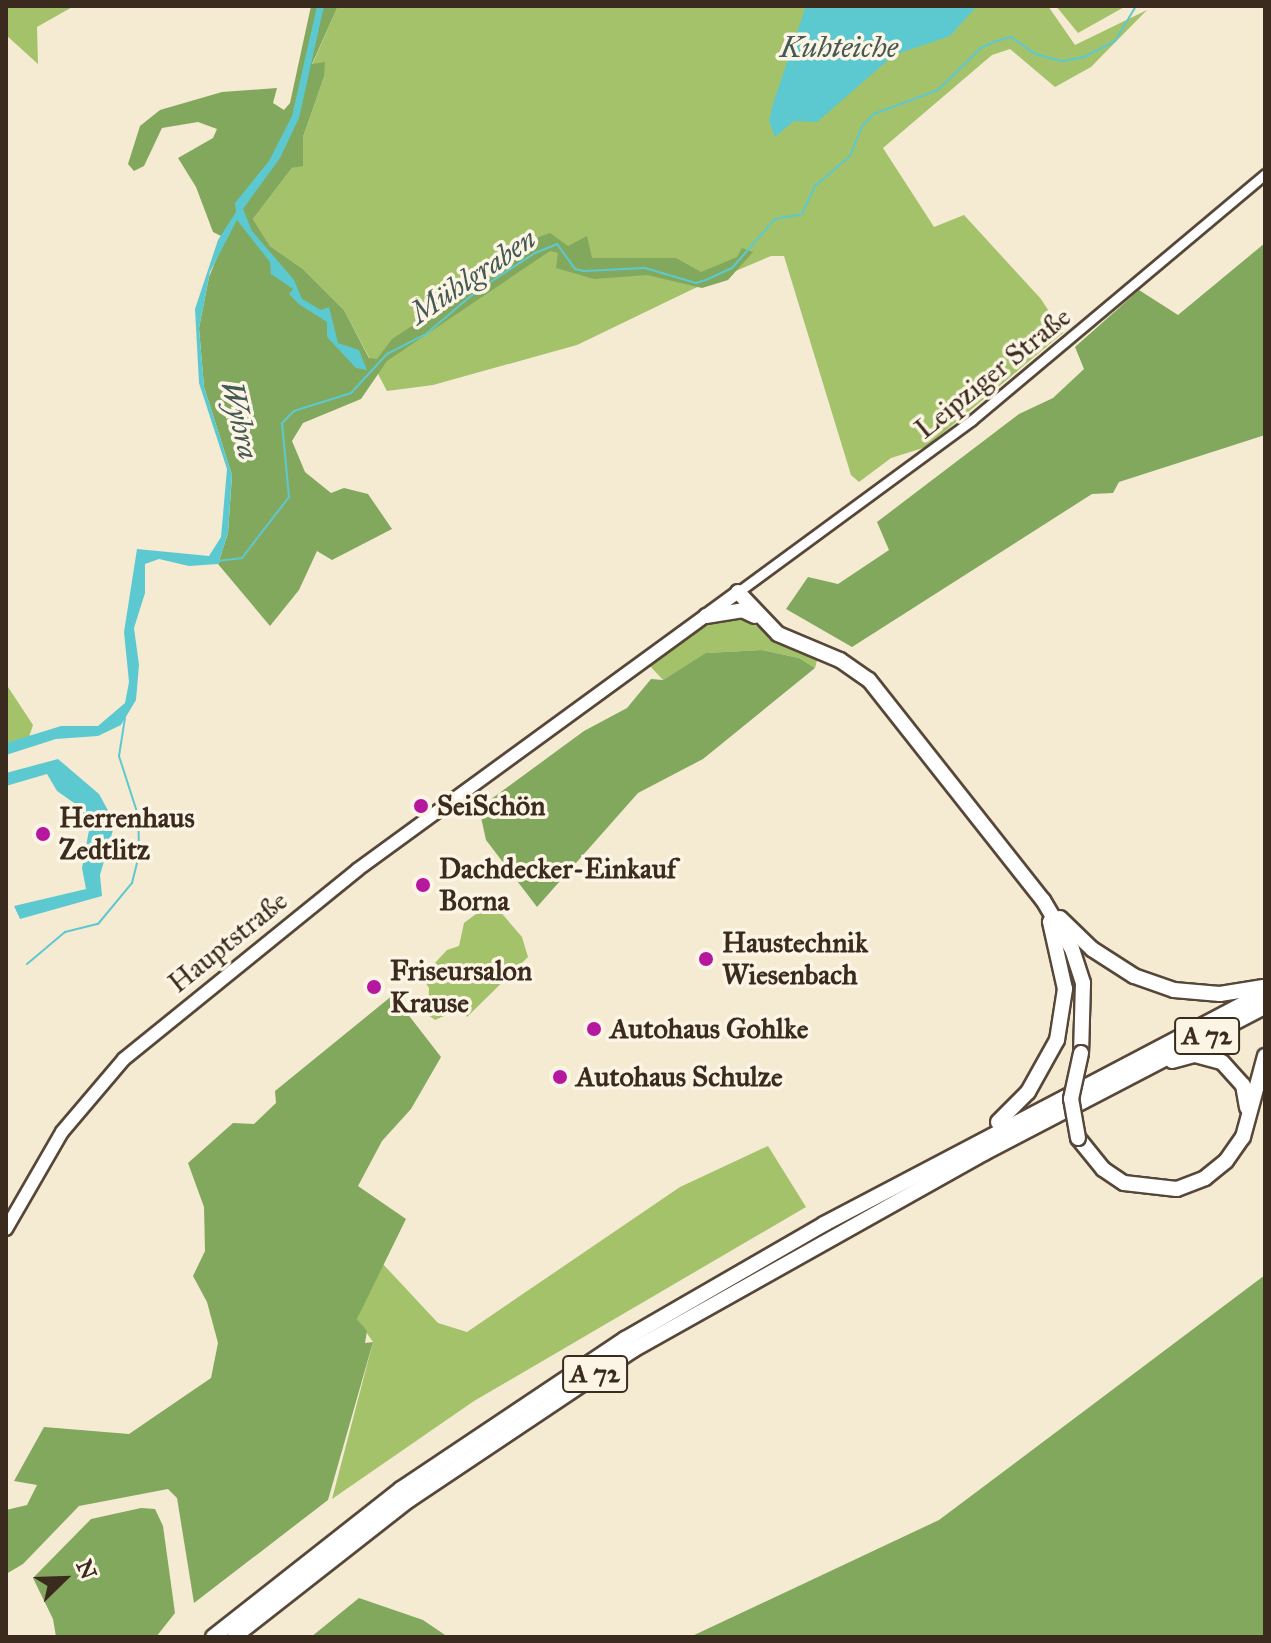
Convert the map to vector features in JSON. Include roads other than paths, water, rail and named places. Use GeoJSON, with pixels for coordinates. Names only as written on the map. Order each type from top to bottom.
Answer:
{"type":"FeatureCollection","features":[{"type":"Feature","properties":{"kind":"highway"},"geometry":{"type":"LineString","coordinates":[[738,592],[759,618],[778,634],[840,660],[869,680],[1043,900],[1092,949],[1134,976],[1199,994],[1265,989]]}},
{"type":"Feature","properties":{"kind":"highway"},"geometry":{"type":"LineString","coordinates":[[706,616],[742,610],[759,618]]}},
{"type":"Feature","properties":{"kind":"highway"},"geometry":{"type":"LineString","coordinates":[[1043,900],[1072,949],[1083,983],[1086,1022],[1071,1099],[1078,1138],[1103,1169],[1124,1183],[1177,1189],[1205,1178],[1226,1161],[1248,1119],[1265,1056]]}},
{"type":"Feature","properties":{"kind":"highway"},"geometry":{"type":"LineString","coordinates":[[977,1141],[1028,1092],[1057,1040],[1065,989],[1043,900]]}},
{"type":"Feature","properties":{"kind":"highway","name":"A 72"},"geometry":{"type":"LineString","coordinates":[[213,1637],[401,1489],[515,1410],[728,1279],[977,1141],[1265,989]]}},
{"type":"Feature","properties":{"kind":"highway","name":"A 72"},"geometry":{"type":"LineString","coordinates":[[234,1637],[409,1500],[633,1350],[868,1216],[1265,1007]]}},
{"type":"Feature","properties":{"kind":"highway"},"geometry":{"type":"LineString","coordinates":[[1148,1066],[1195,1055],[1222,1062],[1243,1085],[1248,1119]]}},
{"type":"Feature","properties":{"kind":"main road","name":"Hauptstraße"},"geometry":{"type":"LineString","coordinates":[[6,1229],[55,1142],[124,1059],[357,870],[738,592]]}},
{"type":"Feature","properties":{"kind":"street","name":"Leipziger Straße"},"geometry":{"type":"LineString","coordinates":[[738,592],[972,420],[1265,174]]}},
{"type":"Feature","properties":{"kind":"water"},"geometry":{"type":"Polygon","coordinates":[[[317,6],[324,6],[299,118],[280,158],[243,209],[252,231],[294,280],[302,299],[321,310],[329,307],[338,343],[359,350],[367,370],[356,368],[327,337],[327,322],[300,305],[289,294],[293,289],[271,274],[270,262],[237,220],[210,272],[199,328],[204,387],[232,475],[228,533],[218,564],[189,566],[159,559],[145,564],[145,593],[134,628],[139,665],[136,700],[121,725],[98,736],[56,739],[6,755],[6,743],[61,726],[98,726],[125,703],[129,682],[124,632],[137,549],[209,556],[221,537],[227,469],[199,383],[195,309],[218,240],[236,212],[235,203],[269,161],[292,116],[317,6]]]}},
{"type":"Feature","properties":{"kind":"water","name":"Kuhteiche"},"geometry":{"type":"Polygon","coordinates":[[[806,6],[977,6],[950,36],[894,55],[817,122],[794,121],[775,137],[769,121],[773,104],[806,6]]]}},
{"type":"Feature","properties":{"kind":"water"},"geometry":{"type":"Polygon","coordinates":[[[58,759],[99,794],[110,814],[113,830],[100,875],[102,896],[20,919],[14,906],[86,889],[82,868],[89,830],[77,805],[57,791],[47,774],[6,786],[6,773],[58,759]]]}},
{"type":"Feature","properties":{"kind":"waterway","name":"Mühlgraben"},"geometry":{"type":"LineString","coordinates":[[218,561],[242,558],[289,497],[282,423],[294,411],[351,393],[387,354],[426,334],[478,290],[535,253],[557,244],[575,269],[645,268],[696,283],[706,280],[732,268],[775,219],[802,214],[815,186],[850,156],[862,126],[874,114],[938,90],[982,47],[1011,37],[1035,54],[1062,61],[1084,57],[1115,41],[1136,6]]}},
{"type":"Feature","properties":{"kind":"waterway","name":"Mühlgraben"},"geometry":{"type":"LineString","coordinates":[[27,964],[65,932],[98,924],[132,883],[139,854],[138,815],[119,756],[125,718]]}},
{"type":"Feature","properties":{"kind":"place","name":"SeiSchön"},"geometry":{"type":"Point","coordinates":[421,806]}},
{"type":"Feature","properties":{"kind":"place","name":"Herrenhaus Zedtlitz"},"geometry":{"type":"Point","coordinates":[43,834]}},
{"type":"Feature","properties":{"kind":"place","name":"Dachdecker-Einkauf Borna"},"geometry":{"type":"Point","coordinates":[423,885]}},
{"type":"Feature","properties":{"kind":"place","name":"Haustechnik Wiesenbach"},"geometry":{"type":"Point","coordinates":[706,959]}},
{"type":"Feature","properties":{"kind":"place","name":"Friseursalon Krause"},"geometry":{"type":"Point","coordinates":[374,987]}},
{"type":"Feature","properties":{"kind":"place","name":"Autohaus Gohlke"},"geometry":{"type":"Point","coordinates":[594,1029]}},
{"type":"Feature","properties":{"kind":"place","name":"Autohaus Schulze"},"geometry":{"type":"Point","coordinates":[560,1077]}},
{"type":"Feature","properties":{"kind":"water label","name":"Wyhra"},"geometry":{"type":"Point","coordinates":[240,420]}}]}
